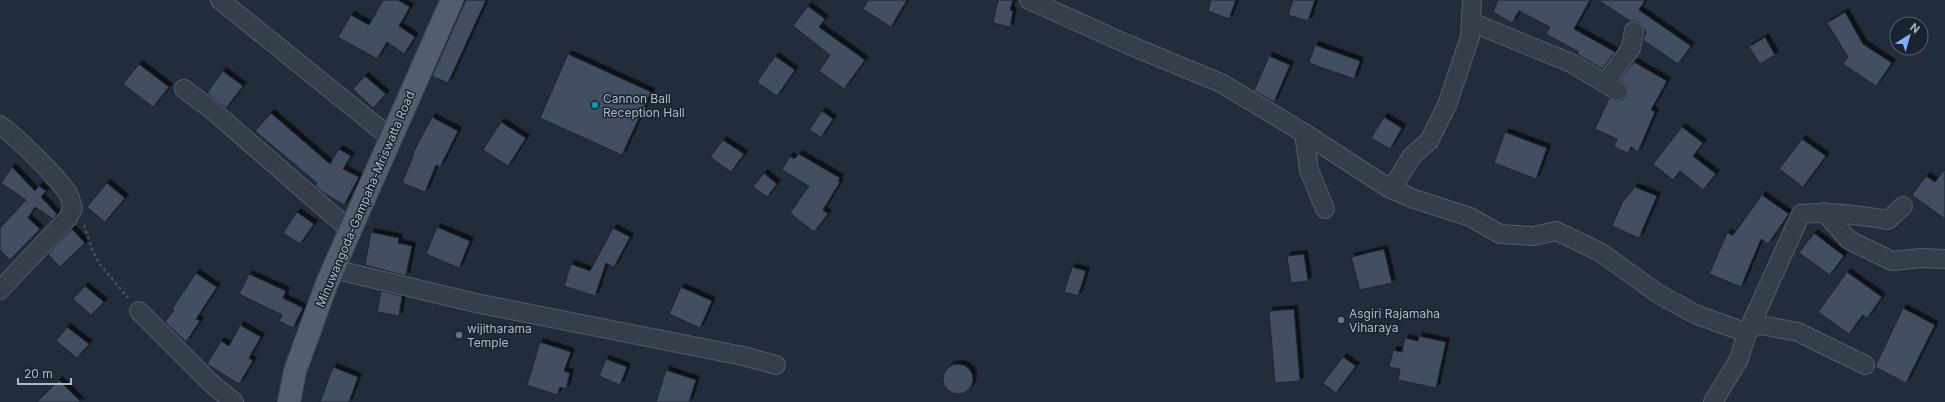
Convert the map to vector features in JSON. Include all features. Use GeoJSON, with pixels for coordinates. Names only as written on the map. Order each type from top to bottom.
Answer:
{"type":"FeatureCollection","features":[{"type":"Feature","properties":{"kind":"main road","name":"Minuwangoda-Gampaha-Mriswatta Road"},"geometry":{"type":"LineString","coordinates":[[289,402],[294,372],[333,269],[452,0]]}},
{"type":"Feature","properties":{"kind":"street"},"geometry":{"type":"LineString","coordinates":[[220,0],[391,138]]}},
{"type":"Feature","properties":{"kind":"street"},"geometry":{"type":"LineString","coordinates":[[1029,0],[1129,45],[1221,83],[1304,133],[1387,187],[1414,199],[1470,217],[1500,234],[1534,236],[1556,231],[1600,252],[1657,293],[1695,314],[1748,331],[1761,325],[1798,332],[1865,365]]}},
{"type":"Feature","properties":{"kind":"street"},"geometry":{"type":"LineString","coordinates":[[1387,187],[1396,182],[1412,156],[1430,141],[1447,105],[1470,37],[1472,0]]}},
{"type":"Feature","properties":{"kind":"street"},"geometry":{"type":"LineString","coordinates":[[1471,22],[1570,63],[1611,87],[1609,78],[1631,48],[1634,31]]}},
{"type":"Feature","properties":{"kind":"street"},"geometry":{"type":"LineString","coordinates":[[184,89],[210,109],[350,230]]}},
{"type":"Feature","properties":{"kind":"street"},"geometry":{"type":"LineString","coordinates":[[0,125],[28,151],[69,195],[73,208],[68,218],[0,290]]}},
{"type":"Feature","properties":{"kind":"street"},"geometry":{"type":"LineString","coordinates":[[1304,133],[1309,170],[1325,209]]}},
{"type":"Feature","properties":{"kind":"street"},"geometry":{"type":"LineString","coordinates":[[1713,402],[1739,359],[1748,331],[1801,214],[1824,212],[1851,214],[1888,220],[1903,206]]}},
{"type":"Feature","properties":{"kind":"street"},"geometry":{"type":"LineString","coordinates":[[1824,212],[1849,240],[1892,261],[1922,258],[1945,259]]}},
{"type":"Feature","properties":{"kind":"street"},"geometry":{"type":"LineString","coordinates":[[333,269],[476,303],[743,356],[776,365]]}},
{"type":"Feature","properties":{"kind":"street"},"geometry":{"type":"LineString","coordinates":[[139,311],[213,385],[234,402]]}},
{"type":"Feature","properties":{"kind":"path"},"geometry":{"type":"LineString","coordinates":[[73,208],[85,227],[92,249],[100,263],[139,311]]}},
{"type":"Feature","properties":{"kind":"building"},"geometry":{"type":"Polygon","coordinates":[[[383,0],[398,0],[410,7],[399,26],[415,37],[404,54],[387,42],[377,59],[338,37],[351,15],[369,25],[383,0]]]}},
{"type":"Feature","properties":{"kind":"building"},"geometry":{"type":"Polygon","coordinates":[[[466,0],[486,0],[448,83],[432,76],[466,0]]]}},
{"type":"Feature","properties":{"kind":"building"},"geometry":{"type":"Polygon","coordinates":[[[868,0],[907,0],[891,27],[863,9],[868,0]]]}},
{"type":"Feature","properties":{"kind":"building"},"geometry":{"type":"Polygon","coordinates":[[[998,0],[1013,0],[1010,10],[1013,11],[1010,27],[993,23],[998,0]]]}},
{"type":"Feature","properties":{"kind":"building"},"geometry":{"type":"Polygon","coordinates":[[[1211,0],[1236,0],[1229,19],[1208,11],[1211,0]]]}},
{"type":"Feature","properties":{"kind":"building"},"geometry":{"type":"Polygon","coordinates":[[[1293,0],[1315,0],[1308,21],[1288,15],[1293,0]]]}},
{"type":"Feature","properties":{"kind":"building"},"geometry":{"type":"Polygon","coordinates":[[[1498,0],[1590,0],[1574,29],[1615,52],[1602,69],[1577,54],[1579,52],[1546,34],[1550,27],[1519,11],[1512,23],[1493,12],[1498,0]]]}},
{"type":"Feature","properties":{"kind":"building"},"geometry":{"type":"Polygon","coordinates":[[[1598,0],[1645,0],[1639,10],[1691,46],[1678,64],[1643,40],[1646,32],[1640,23],[1630,21],[1598,0]]]}},
{"type":"Feature","properties":{"kind":"building"},"geometry":{"type":"Polygon","coordinates":[[[808,6],[825,19],[819,27],[865,60],[844,89],[819,71],[830,55],[793,26],[808,6]]]}},
{"type":"Feature","properties":{"kind":"building"},"geometry":{"type":"Polygon","coordinates":[[[1845,12],[1863,44],[1892,63],[1876,86],[1843,64],[1848,57],[1827,23],[1845,12]]]}},
{"type":"Feature","properties":{"kind":"building"},"geometry":{"type":"Polygon","coordinates":[[[1765,37],[1775,55],[1760,64],[1749,47],[1765,37]]]}},
{"type":"Feature","properties":{"kind":"building"},"geometry":{"type":"Polygon","coordinates":[[[1315,45],[1360,61],[1354,79],[1309,63],[1315,45]]]}},
{"type":"Feature","properties":{"kind":"building","name":"Cannon Ball Reception Hall"},"geometry":{"type":"Polygon","coordinates":[[[568,54],[651,92],[622,155],[540,118],[568,54]]]}},
{"type":"Feature","properties":{"kind":"building"},"geometry":{"type":"Polygon","coordinates":[[[775,56],[795,70],[777,96],[757,82],[775,56]]]}},
{"type":"Feature","properties":{"kind":"building"},"geometry":{"type":"Polygon","coordinates":[[[1269,56],[1290,65],[1274,102],[1254,91],[1269,56]]]}},
{"type":"Feature","properties":{"kind":"building"},"geometry":{"type":"Polygon","coordinates":[[[1634,62],[1667,81],[1651,110],[1655,112],[1638,152],[1631,147],[1628,153],[1614,147],[1617,139],[1595,129],[1609,98],[1618,101],[1623,100],[1627,96],[1627,86],[1620,80],[1634,62]]]}},
{"type":"Feature","properties":{"kind":"building"},"geometry":{"type":"Polygon","coordinates":[[[139,64],[169,87],[153,107],[123,84],[139,64]]]}},
{"type":"Feature","properties":{"kind":"building"},"geometry":{"type":"Polygon","coordinates":[[[223,71],[243,86],[226,108],[207,93],[223,71]]]}},
{"type":"Feature","properties":{"kind":"building"},"geometry":{"type":"Polygon","coordinates":[[[365,76],[386,94],[373,108],[353,89],[365,76]]]}},
{"type":"Feature","properties":{"kind":"building"},"geometry":{"type":"Polygon","coordinates":[[[822,111],[833,119],[821,137],[809,130],[822,111]]]}},
{"type":"Feature","properties":{"kind":"building"},"geometry":{"type":"Polygon","coordinates":[[[271,113],[330,164],[339,149],[351,156],[343,169],[359,177],[344,205],[315,186],[317,183],[255,131],[271,113]]]}},
{"type":"Feature","properties":{"kind":"building"},"geometry":{"type":"Polygon","coordinates":[[[432,117],[458,131],[440,167],[436,165],[425,192],[402,183],[414,154],[413,153],[432,117]]]}},
{"type":"Feature","properties":{"kind":"building"},"geometry":{"type":"Polygon","coordinates":[[[1384,117],[1402,128],[1390,149],[1371,138],[1384,117]]]}},
{"type":"Feature","properties":{"kind":"building"},"geometry":{"type":"Polygon","coordinates":[[[501,122],[526,138],[508,166],[483,150],[501,122]]]}},
{"type":"Feature","properties":{"kind":"building"},"geometry":{"type":"Polygon","coordinates":[[[1682,127],[1703,143],[1693,156],[1716,174],[1703,190],[1680,171],[1673,180],[1653,164],[1682,127]]]}},
{"type":"Feature","properties":{"kind":"building"},"geometry":{"type":"Polygon","coordinates":[[[1505,132],[1547,148],[1536,179],[1494,163],[1505,132]]]}},
{"type":"Feature","properties":{"kind":"building"},"geometry":{"type":"Polygon","coordinates":[[[1802,139],[1826,156],[1803,187],[1779,169],[1802,139]]]}},
{"type":"Feature","properties":{"kind":"building"},"geometry":{"type":"Polygon","coordinates":[[[723,140],[744,154],[731,172],[710,157],[723,140]]]}},
{"type":"Feature","properties":{"kind":"building"},"geometry":{"type":"Polygon","coordinates":[[[799,154],[840,178],[838,181],[840,182],[823,210],[828,214],[814,232],[790,213],[809,186],[782,170],[790,156],[794,159],[799,154]]]}},
{"type":"Feature","properties":{"kind":"building"},"geometry":{"type":"Polygon","coordinates":[[[12,167],[35,191],[39,186],[46,191],[41,197],[57,214],[53,219],[35,207],[28,218],[40,229],[10,260],[0,250],[0,228],[26,200],[1,183],[12,167]]]}},
{"type":"Feature","properties":{"kind":"building"},"geometry":{"type":"Polygon","coordinates":[[[1945,169],[1945,219],[1912,195],[1926,176],[1935,182],[1945,169]]]}},
{"type":"Feature","properties":{"kind":"building"},"geometry":{"type":"Polygon","coordinates":[[[764,173],[777,184],[767,197],[753,187],[764,173]]]}},
{"type":"Feature","properties":{"kind":"building"},"geometry":{"type":"Polygon","coordinates":[[[107,183],[125,198],[105,222],[87,207],[107,183]]]}},
{"type":"Feature","properties":{"kind":"building"},"geometry":{"type":"Polygon","coordinates":[[[1635,187],[1657,196],[1639,238],[1612,226],[1622,203],[1635,187]]]}},
{"type":"Feature","properties":{"kind":"building"},"geometry":{"type":"Polygon","coordinates":[[[1762,195],[1789,214],[1768,244],[1761,239],[1741,287],[1709,274],[1727,233],[1733,235],[1762,195]]]}},
{"type":"Feature","properties":{"kind":"building"},"geometry":{"type":"Polygon","coordinates":[[[297,212],[314,224],[300,244],[283,233],[297,212]]]}},
{"type":"Feature","properties":{"kind":"building"},"geometry":{"type":"Polygon","coordinates":[[[437,227],[470,241],[459,268],[426,254],[437,227]]]}},
{"type":"Feature","properties":{"kind":"building"},"geometry":{"type":"Polygon","coordinates":[[[613,228],[630,237],[614,267],[606,263],[595,296],[564,286],[571,264],[590,271],[613,228]]]}},
{"type":"Feature","properties":{"kind":"building"},"geometry":{"type":"Polygon","coordinates":[[[72,229],[85,243],[60,267],[48,254],[72,229]]]}},
{"type":"Feature","properties":{"kind":"building"},"geometry":{"type":"Polygon","coordinates":[[[371,232],[399,238],[398,243],[412,246],[406,276],[365,265],[371,232]]]}},
{"type":"Feature","properties":{"kind":"building"},"geometry":{"type":"Polygon","coordinates":[[[1814,233],[1844,256],[1830,275],[1799,253],[1814,233]]]}},
{"type":"Feature","properties":{"kind":"building"},"geometry":{"type":"Polygon","coordinates":[[[1384,249],[1392,283],[1360,290],[1351,257],[1384,249]]]}},
{"type":"Feature","properties":{"kind":"building"},"geometry":{"type":"Polygon","coordinates":[[[1304,254],[1308,281],[1291,283],[1287,256],[1304,254]]]}},
{"type":"Feature","properties":{"kind":"building"},"geometry":{"type":"Polygon","coordinates":[[[1072,267],[1086,271],[1078,296],[1064,292],[1072,267]]]}},
{"type":"Feature","properties":{"kind":"building"},"geometry":{"type":"Polygon","coordinates":[[[1847,272],[1882,297],[1867,318],[1863,315],[1849,334],[1818,312],[1847,272]]]}},
{"type":"Feature","properties":{"kind":"building"},"geometry":{"type":"Polygon","coordinates":[[[196,273],[217,287],[196,319],[200,321],[186,342],[165,322],[196,273]]]}},
{"type":"Feature","properties":{"kind":"building"},"geometry":{"type":"Polygon","coordinates":[[[249,274],[286,291],[283,298],[303,308],[293,328],[279,321],[282,315],[239,294],[249,274]]]}},
{"type":"Feature","properties":{"kind":"building"},"geometry":{"type":"Polygon","coordinates":[[[85,286],[104,302],[91,315],[73,299],[85,286]]]}},
{"type":"Feature","properties":{"kind":"building"},"geometry":{"type":"Polygon","coordinates":[[[681,287],[712,301],[700,328],[669,314],[681,287]]]}},
{"type":"Feature","properties":{"kind":"building"},"geometry":{"type":"Polygon","coordinates":[[[381,291],[402,296],[399,316],[377,312],[381,291]]]}},
{"type":"Feature","properties":{"kind":"building"},"geometry":{"type":"Polygon","coordinates":[[[1903,308],[1935,325],[1906,383],[1875,367],[1903,308]]]}},
{"type":"Feature","properties":{"kind":"building"},"geometry":{"type":"Polygon","coordinates":[[[1294,309],[1300,381],[1275,383],[1269,311],[1294,309]]]}},
{"type":"Feature","properties":{"kind":"building"},"geometry":{"type":"Polygon","coordinates":[[[240,325],[261,337],[249,358],[253,361],[239,384],[207,364],[221,341],[229,346],[240,325]]]}},
{"type":"Feature","properties":{"kind":"building"},"geometry":{"type":"Polygon","coordinates":[[[67,327],[89,344],[77,358],[56,341],[67,327]]]}},
{"type":"Feature","properties":{"kind":"building"},"geometry":{"type":"Polygon","coordinates":[[[1419,336],[1446,342],[1436,388],[1398,380],[1400,369],[1389,367],[1393,350],[1402,352],[1405,338],[1418,341],[1419,336]]]}},
{"type":"Feature","properties":{"kind":"building"},"geometry":{"type":"Polygon","coordinates":[[[540,342],[571,352],[564,371],[570,373],[566,389],[560,387],[557,395],[527,385],[540,342]]]}},
{"type":"Feature","properties":{"kind":"building"},"geometry":{"type":"Polygon","coordinates":[[[1343,357],[1356,366],[1336,393],[1323,383],[1343,357]]]}},
{"type":"Feature","properties":{"kind":"building"},"geometry":{"type":"Polygon","coordinates":[[[606,359],[627,367],[620,385],[599,376],[606,359]]]}},
{"type":"Feature","properties":{"kind":"building"},"geometry":{"type":"Polygon","coordinates":[[[958,364],[969,368],[973,379],[969,390],[958,394],[947,390],[943,379],[947,368],[958,364]]]}},
{"type":"Feature","properties":{"kind":"building"},"geometry":{"type":"Polygon","coordinates":[[[333,367],[358,377],[349,402],[320,402],[333,367]]]}},
{"type":"Feature","properties":{"kind":"building"},"geometry":{"type":"Polygon","coordinates":[[[666,370],[696,380],[689,402],[656,402],[666,370]]]}},
{"type":"Feature","properties":{"kind":"building"},"geometry":{"type":"Polygon","coordinates":[[[59,380],[81,402],[37,402],[59,380]]]}},
{"type":"Feature","properties":{"kind":"place","name":"Cannon Ball Reception Hall"},"geometry":{"type":"Point","coordinates":[595,105]}},
{"type":"Feature","properties":{"kind":"place","name":"Asgiri Rajamaha Viharaya"},"geometry":{"type":"Point","coordinates":[1341,320]}},
{"type":"Feature","properties":{"kind":"place","name":"wijitharama Temple"},"geometry":{"type":"Point","coordinates":[459,335]}}]}
